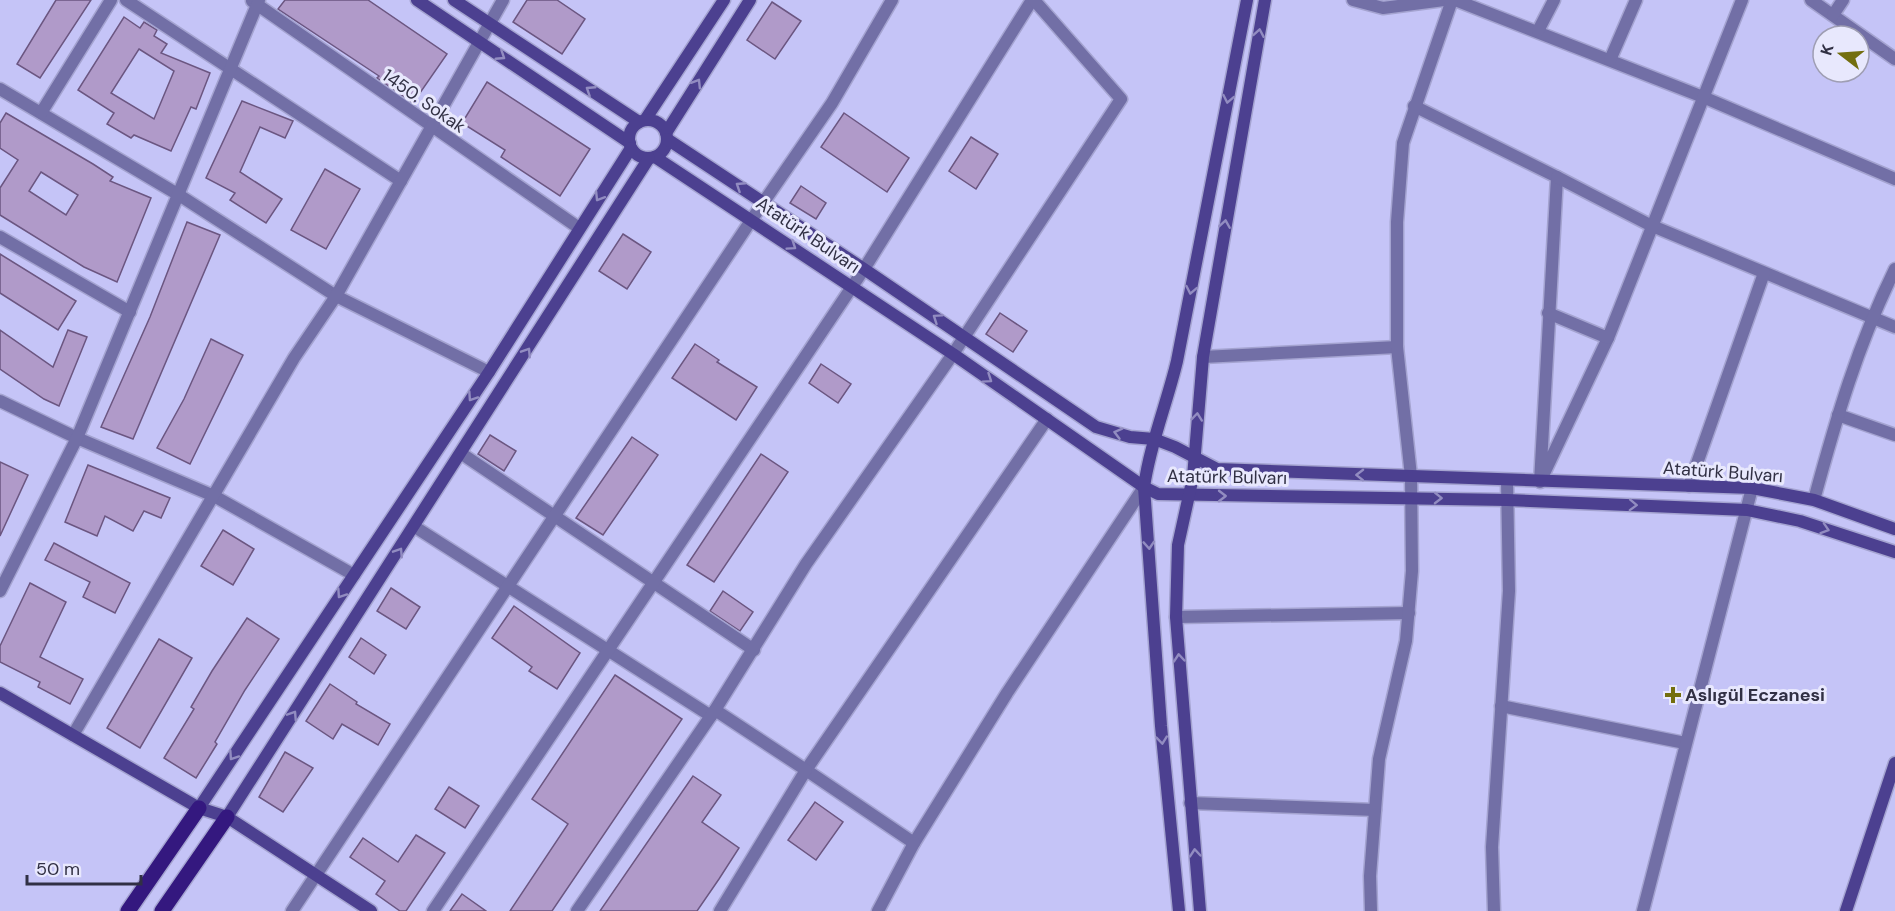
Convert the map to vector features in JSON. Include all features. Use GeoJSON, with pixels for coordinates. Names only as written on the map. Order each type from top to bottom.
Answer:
{"type":"FeatureCollection","features":[{"type":"Feature","properties":{"kind":"main road"},"geometry":{"type":"LineString","coordinates":[[417,0],[630,145],[639,156],[652,158]]}},
{"type":"Feature","properties":{"kind":"main road"},"geometry":{"type":"LineString","coordinates":[[454,0],[642,121],[656,121],[667,136]]}},
{"type":"Feature","properties":{"kind":"main road"},"geometry":{"type":"LineString","coordinates":[[128,911],[489,372],[630,145],[631,131],[642,121],[724,0]]}},
{"type":"Feature","properties":{"kind":"main road"},"geometry":{"type":"LineString","coordinates":[[162,911],[227,817],[652,158],[664,150],[667,136],[750,0]]}},
{"type":"Feature","properties":{"kind":"main road"},"geometry":{"type":"LineString","coordinates":[[1179,911],[1161,726],[1144,487],[1154,439],[1165,410],[1177,361],[1247,0]]}},
{"type":"Feature","properties":{"kind":"main road"},"geometry":{"type":"LineString","coordinates":[[1200,911],[1176,616],[1178,545],[1193,477],[1203,357],[1265,0]]}},
{"type":"Feature","properties":{"kind":"main road","name":"Atatürk Bulvarı"},"geometry":{"type":"LineString","coordinates":[[667,136],[1096,427],[1130,437],[1154,439],[1217,469],[1752,488],[1814,500],[1895,529]]}},
{"type":"Feature","properties":{"kind":"main road","name":"Atatürk Bulvarı"},"geometry":{"type":"LineString","coordinates":[[652,158],[752,219],[953,354],[1144,487],[1158,494],[1507,500],[1747,510],[1800,521],[1895,552]]}},
{"type":"Feature","properties":{"kind":"main road"},"geometry":{"type":"LineString","coordinates":[[0,693],[199,807],[227,817],[371,911]]}},
{"type":"Feature","properties":{"kind":"main road"},"geometry":{"type":"LineString","coordinates":[[1846,911],[1895,763]]}},
{"type":"Feature","properties":{"kind":"street"},"geometry":{"type":"LineString","coordinates":[[41,113],[111,0]]}},
{"type":"Feature","properties":{"kind":"street"},"geometry":{"type":"LineString","coordinates":[[126,0],[401,181]]}},
{"type":"Feature","properties":{"kind":"street"},"geometry":{"type":"LineString","coordinates":[[73,735],[294,358],[336,296],[502,0]]}},
{"type":"Feature","properties":{"kind":"street"},"geometry":{"type":"LineString","coordinates":[[292,911],[764,201],[832,103],[892,0]]}},
{"type":"Feature","properties":{"kind":"street"},"geometry":{"type":"LineString","coordinates":[[433,911],[864,269],[1033,0],[1121,99],[953,354],[806,564],[713,713],[577,911]]}},
{"type":"Feature","properties":{"kind":"street"},"geometry":{"type":"LineString","coordinates":[[1353,0],[1383,8],[1444,0]]}},
{"type":"Feature","properties":{"kind":"street"},"geometry":{"type":"LineString","coordinates":[[1371,911],[1379,759],[1406,641],[1412,571],[1411,476],[1397,347],[1397,222],[1403,142],[1414,106],[1454,0],[1610,60],[1895,178]]}},
{"type":"Feature","properties":{"kind":"street"},"geometry":{"type":"LineString","coordinates":[[1538,31],[1554,0]]}},
{"type":"Feature","properties":{"kind":"street"},"geometry":{"type":"LineString","coordinates":[[1610,60],[1636,0]]}},
{"type":"Feature","properties":{"kind":"street"},"geometry":{"type":"LineString","coordinates":[[1540,482],[1608,338],[1650,225],[1742,0]]}},
{"type":"Feature","properties":{"kind":"street"},"geometry":{"type":"LineString","coordinates":[[1811,0],[1895,59]]}},
{"type":"Feature","properties":{"kind":"street"},"geometry":{"type":"LineString","coordinates":[[1833,15],[1843,0]]}},
{"type":"Feature","properties":{"kind":"street"},"geometry":{"type":"LineString","coordinates":[[0,591],[77,438],[179,195],[256,2]]}},
{"type":"Feature","properties":{"kind":"street","name":"1450. Sokak"},"geometry":{"type":"LineString","coordinates":[[256,2],[431,128],[579,228]]}},
{"type":"Feature","properties":{"kind":"street"},"geometry":{"type":"LineString","coordinates":[[0,89],[179,195],[336,296],[489,372]]}},
{"type":"Feature","properties":{"kind":"street"},"geometry":{"type":"LineString","coordinates":[[1414,106],[1650,225],[1895,327]]}},
{"type":"Feature","properties":{"kind":"street"},"geometry":{"type":"LineString","coordinates":[[1540,482],[1557,177]]}},
{"type":"Feature","properties":{"kind":"street"},"geometry":{"type":"LineString","coordinates":[[0,237],[130,312]]}},
{"type":"Feature","properties":{"kind":"street"},"geometry":{"type":"LineString","coordinates":[[1814,500],[1838,415],[1871,318],[1895,269]]}},
{"type":"Feature","properties":{"kind":"street"},"geometry":{"type":"LineString","coordinates":[[1689,486],[1764,273]]}},
{"type":"Feature","properties":{"kind":"street"},"geometry":{"type":"LineString","coordinates":[[1548,313],[1608,338]]}},
{"type":"Feature","properties":{"kind":"street"},"geometry":{"type":"LineString","coordinates":[[1203,357],[1397,347]]}},
{"type":"Feature","properties":{"kind":"street"},"geometry":{"type":"LineString","coordinates":[[0,401],[77,438],[214,496],[354,575]]}},
{"type":"Feature","properties":{"kind":"street"},"geometry":{"type":"LineString","coordinates":[[1838,415],[1895,435]]}},
{"type":"Feature","properties":{"kind":"street"},"geometry":{"type":"LineString","coordinates":[[720,911],[806,770],[1047,419]]}},
{"type":"Feature","properties":{"kind":"street"},"geometry":{"type":"LineString","coordinates":[[462,454],[754,650]]}},
{"type":"Feature","properties":{"kind":"street"},"geometry":{"type":"LineString","coordinates":[[1494,911],[1492,847],[1509,591],[1507,481]]}},
{"type":"Feature","properties":{"kind":"street"},"geometry":{"type":"LineString","coordinates":[[878,911],[914,843],[1007,693],[1144,487]]}},
{"type":"Feature","properties":{"kind":"street"},"geometry":{"type":"LineString","coordinates":[[1643,911],[1752,488]]}},
{"type":"Feature","properties":{"kind":"street"},"geometry":{"type":"LineString","coordinates":[[415,527],[609,651],[806,770],[914,843]]}},
{"type":"Feature","properties":{"kind":"street"},"geometry":{"type":"LineString","coordinates":[[1176,616],[1409,613]]}},
{"type":"Feature","properties":{"kind":"street"},"geometry":{"type":"LineString","coordinates":[[1501,706],[1685,743]]}},
{"type":"Feature","properties":{"kind":"street"},"geometry":{"type":"LineString","coordinates":[[1190,803],[1375,810]]}},
{"type":"Feature","properties":{"kind":"building"},"geometry":{"type":"Polygon","coordinates":[[[56,0],[91,0],[40,78],[17,64],[56,0]]]}},
{"type":"Feature","properties":{"kind":"building"},"geometry":{"type":"Polygon","coordinates":[[[285,0],[368,0],[447,54],[413,103],[377,78],[379,76],[278,9],[285,0]]]}},
{"type":"Feature","properties":{"kind":"building"},"geometry":{"type":"Polygon","coordinates":[[[527,0],[557,0],[585,19],[562,54],[513,22],[527,0]]]}},
{"type":"Feature","properties":{"kind":"building"},"geometry":{"type":"Polygon","coordinates":[[[772,2],[801,21],[775,59],[747,40],[772,2]]]}},
{"type":"Feature","properties":{"kind":"building"},"geometry":{"type":"Polygon","coordinates":[[[124,17],[140,28],[144,22],[157,30],[154,36],[167,44],[161,53],[210,73],[196,109],[191,107],[171,151],[134,135],[131,138],[107,124],[114,113],[78,90],[124,17]],[[139,49],[111,93],[154,119],[174,71],[139,49]]]}},
{"type":"Feature","properties":{"kind":"building"},"geometry":{"type":"Polygon","coordinates":[[[487,82],[590,149],[560,196],[501,157],[505,150],[462,123],[487,82]]]}},
{"type":"Feature","properties":{"kind":"building"},"geometry":{"type":"Polygon","coordinates":[[[242,101],[293,121],[285,138],[260,127],[240,172],[282,199],[266,223],[230,200],[235,193],[206,178],[242,101]]]}},
{"type":"Feature","properties":{"kind":"building"},"geometry":{"type":"Polygon","coordinates":[[[6,113],[113,177],[110,181],[151,198],[117,282],[84,267],[0,215],[0,188],[18,160],[0,148],[0,123],[6,113]],[[41,172],[29,191],[66,215],[78,195],[41,172]]]}},
{"type":"Feature","properties":{"kind":"building"},"geometry":{"type":"Polygon","coordinates":[[[844,113],[909,158],[887,192],[821,147],[844,113]]]}},
{"type":"Feature","properties":{"kind":"building"},"geometry":{"type":"Polygon","coordinates":[[[971,137],[998,154],[976,189],[949,171],[971,137]]]}},
{"type":"Feature","properties":{"kind":"building"},"geometry":{"type":"Polygon","coordinates":[[[325,169],[360,189],[326,249],[291,230],[325,169]]]}},
{"type":"Feature","properties":{"kind":"building"},"geometry":{"type":"Polygon","coordinates":[[[801,186],[826,203],[816,219],[790,203],[801,186]]]}},
{"type":"Feature","properties":{"kind":"building"},"geometry":{"type":"Polygon","coordinates":[[[187,222],[220,235],[133,439],[101,427],[150,317],[187,222]]]}},
{"type":"Feature","properties":{"kind":"building"},"geometry":{"type":"Polygon","coordinates":[[[623,234],[651,252],[627,289],[599,271],[623,234]]]}},
{"type":"Feature","properties":{"kind":"building"},"geometry":{"type":"Polygon","coordinates":[[[0,254],[76,301],[58,330],[0,293],[0,254]]]}},
{"type":"Feature","properties":{"kind":"building"},"geometry":{"type":"Polygon","coordinates":[[[1000,313],[1027,331],[1013,352],[986,334],[1000,313]]]}},
{"type":"Feature","properties":{"kind":"building"},"geometry":{"type":"Polygon","coordinates":[[[0,330],[53,367],[68,330],[87,337],[59,406],[44,399],[0,369],[0,330]]]}},
{"type":"Feature","properties":{"kind":"building"},"geometry":{"type":"Polygon","coordinates":[[[211,339],[243,355],[190,464],[157,448],[184,399],[211,339]]]}},
{"type":"Feature","properties":{"kind":"building"},"geometry":{"type":"Polygon","coordinates":[[[695,344],[719,360],[717,362],[757,387],[736,420],[672,378],[695,344]]]}},
{"type":"Feature","properties":{"kind":"building"},"geometry":{"type":"Polygon","coordinates":[[[821,364],[851,384],[838,403],[809,383],[821,364]]]}},
{"type":"Feature","properties":{"kind":"building"},"geometry":{"type":"Polygon","coordinates":[[[490,435],[516,451],[504,471],[478,454],[490,435]]]}},
{"type":"Feature","properties":{"kind":"building"},"geometry":{"type":"Polygon","coordinates":[[[632,437],[658,455],[603,535],[576,518],[632,437]]]}},
{"type":"Feature","properties":{"kind":"building"},"geometry":{"type":"Polygon","coordinates":[[[761,454],[788,472],[714,582],[687,565],[761,454]]]}},
{"type":"Feature","properties":{"kind":"building"},"geometry":{"type":"Polygon","coordinates":[[[0,462],[28,475],[0,536],[0,462]]]}},
{"type":"Feature","properties":{"kind":"building"},"geometry":{"type":"Polygon","coordinates":[[[88,465],[170,498],[161,518],[144,511],[133,531],[105,516],[97,536],[65,522],[88,465]]]}},
{"type":"Feature","properties":{"kind":"building"},"geometry":{"type":"Polygon","coordinates":[[[223,530],[254,549],[233,585],[201,566],[223,530]]]}},
{"type":"Feature","properties":{"kind":"building"},"geometry":{"type":"Polygon","coordinates":[[[54,543],[130,583],[115,613],[83,597],[90,582],[45,560],[54,543]]]}},
{"type":"Feature","properties":{"kind":"building"},"geometry":{"type":"Polygon","coordinates":[[[30,583],[66,602],[40,657],[83,679],[70,704],[38,687],[40,682],[0,662],[0,646],[30,583]]]}},
{"type":"Feature","properties":{"kind":"building"},"geometry":{"type":"Polygon","coordinates":[[[391,588],[420,607],[406,629],[377,611],[391,588]]]}},
{"type":"Feature","properties":{"kind":"building"},"geometry":{"type":"Polygon","coordinates":[[[723,591],[753,612],[740,631],[710,611],[723,591]]]}},
{"type":"Feature","properties":{"kind":"building"},"geometry":{"type":"Polygon","coordinates":[[[514,606],[580,653],[557,689],[529,671],[532,667],[492,638],[514,606]]]}},
{"type":"Feature","properties":{"kind":"building"},"geometry":{"type":"Polygon","coordinates":[[[247,618],[279,639],[245,690],[215,742],[217,744],[196,778],[164,758],[194,709],[191,707],[212,671],[247,618]]]}},
{"type":"Feature","properties":{"kind":"building"},"geometry":{"type":"Polygon","coordinates":[[[361,638],[386,655],[374,674],[349,657],[361,638]]]}},
{"type":"Feature","properties":{"kind":"building"},"geometry":{"type":"Polygon","coordinates":[[[159,639],[192,658],[140,748],[107,728],[159,639]]]}},
{"type":"Feature","properties":{"kind":"building"},"geometry":{"type":"Polygon","coordinates":[[[615,675],[682,719],[552,911],[510,911],[568,824],[532,799],[615,675]]]}},
{"type":"Feature","properties":{"kind":"building"},"geometry":{"type":"Polygon","coordinates":[[[330,684],[357,702],[356,704],[390,724],[378,745],[342,724],[333,739],[306,721],[330,684]]]}},
{"type":"Feature","properties":{"kind":"building"},"geometry":{"type":"Polygon","coordinates":[[[285,752],[313,768],[283,812],[259,797],[285,752]]]}},
{"type":"Feature","properties":{"kind":"building"},"geometry":{"type":"Polygon","coordinates":[[[693,776],[721,795],[702,822],[739,848],[697,911],[600,911],[693,776]]]}},
{"type":"Feature","properties":{"kind":"building"},"geometry":{"type":"Polygon","coordinates":[[[449,787],[479,806],[465,828],[435,809],[449,787]]]}},
{"type":"Feature","properties":{"kind":"building"},"geometry":{"type":"Polygon","coordinates":[[[815,802],[843,822],[816,860],[788,840],[815,802]]]}},
{"type":"Feature","properties":{"kind":"building"},"geometry":{"type":"Polygon","coordinates":[[[416,835],[445,853],[406,911],[400,911],[376,894],[385,881],[350,857],[363,838],[398,862],[416,835]]]}},
{"type":"Feature","properties":{"kind":"building"},"geometry":{"type":"Polygon","coordinates":[[[462,894],[486,911],[450,911],[462,894]]]}},
{"type":"Feature","properties":{"kind":"place","name":"Aslıgül Eczanesi"},"geometry":{"type":"Point","coordinates":[1673,695]}}]}
